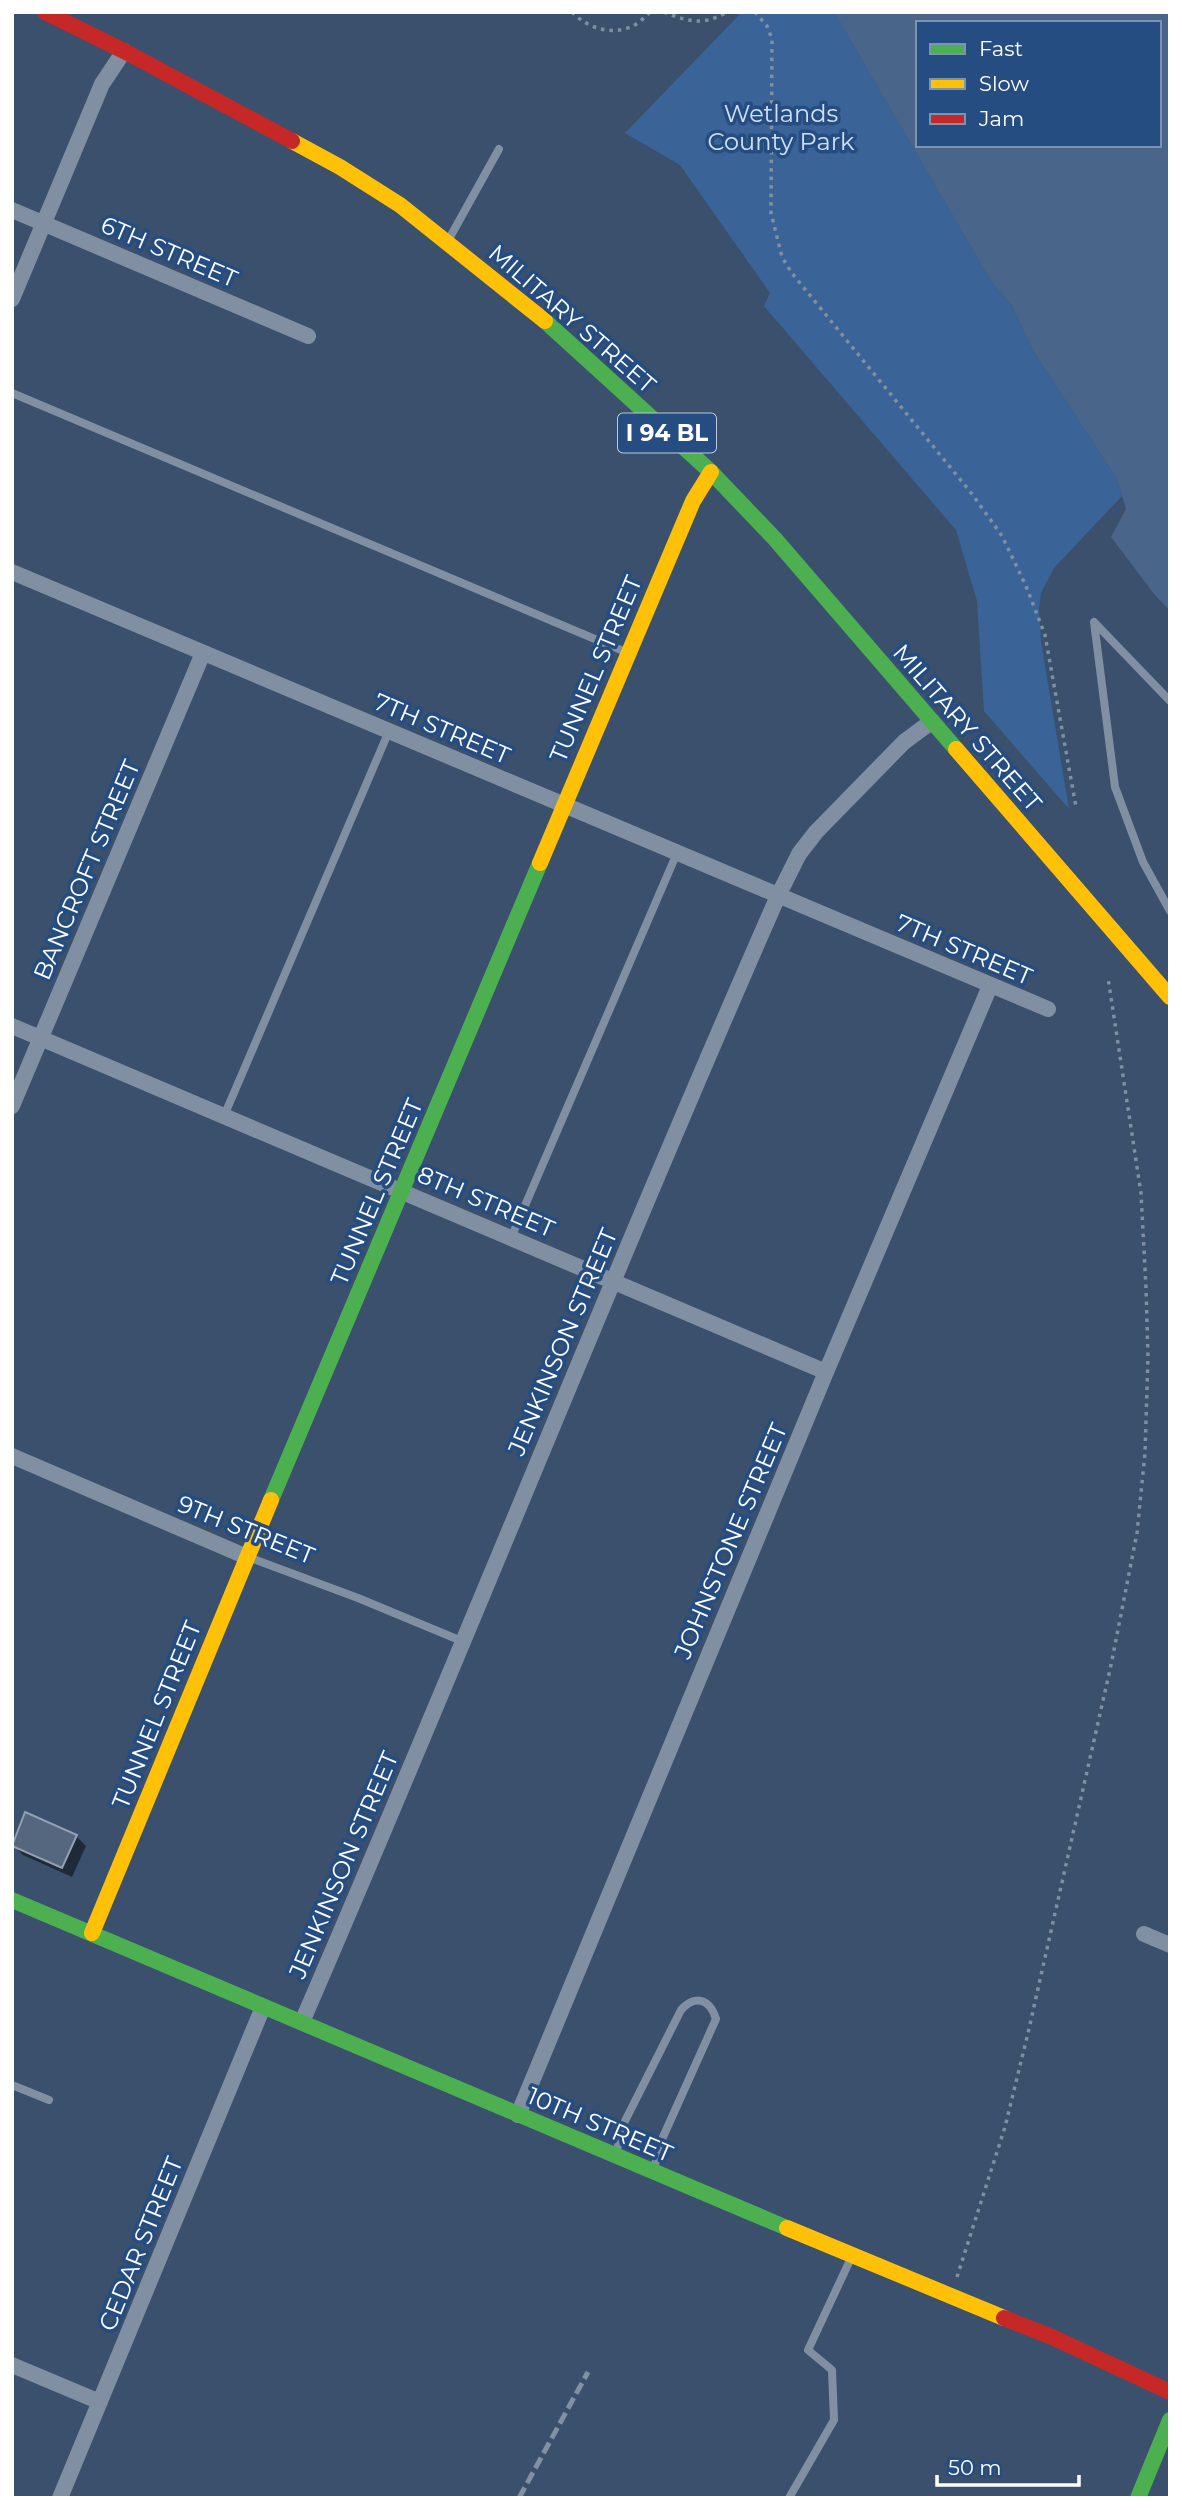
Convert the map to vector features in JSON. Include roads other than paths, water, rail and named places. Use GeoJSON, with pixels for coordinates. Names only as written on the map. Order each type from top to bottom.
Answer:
{"type":"FeatureCollection","features":[{"type":"Feature","properties":{"kind":"street","name":"MILITARY STREET"},"geometry":{"type":"LineString","coordinates":[[45,12],[124,51],[340,167],[400,205],[533,310],[711,472],[775,539],[1170,997]]}},
{"type":"Feature","properties":{"kind":"street"},"geometry":{"type":"LineString","coordinates":[[12,299],[102,84],[124,51]]}},
{"type":"Feature","properties":{"kind":"street","name":"6TH STREET"},"geometry":{"type":"LineString","coordinates":[[12,210],[307,336]]}},
{"type":"Feature","properties":{"kind":"street","name":"TUNNEL STREET"},"geometry":{"type":"LineString","coordinates":[[92,1933],[247,1557],[692,501],[711,472]]}},
{"type":"Feature","properties":{"kind":"street","name":"7TH STREET"},"geometry":{"type":"LineString","coordinates":[[12,572],[1048,1009]]}},
{"type":"Feature","properties":{"kind":"street","name":"BANCROFT STREET"},"geometry":{"type":"LineString","coordinates":[[12,1106],[203,653]]}},
{"type":"Feature","properties":{"kind":"street","name":"JENKINSON STREET"},"geometry":{"type":"LineString","coordinates":[[302,2022],[464,1642],[612,1282],[778,896],[799,855],[817,832],[904,742],[931,722]]}},
{"type":"Feature","properties":{"kind":"street","name":"JOHNSTONE STREET"},"geometry":{"type":"LineString","coordinates":[[518,2115],[826,1371],[990,986]]}},
{"type":"Feature","properties":{"kind":"street","name":"8TH STREET"},"geometry":{"type":"LineString","coordinates":[[12,1026],[826,1371]]}},
{"type":"Feature","properties":{"kind":"street","name":"9TH STREET"},"geometry":{"type":"LineString","coordinates":[[12,1455],[247,1557]]}},
{"type":"Feature","properties":{"kind":"street","name":"10TH STREET"},"geometry":{"type":"LineString","coordinates":[[12,1900],[852,2256],[1052,2337],[1170,2392]]}},
{"type":"Feature","properties":{"kind":"street"},"geometry":{"type":"LineString","coordinates":[[1144,1934],[1170,1945]]}},
{"type":"Feature","properties":{"kind":"street","name":"CEDAR STREET"},"geometry":{"type":"LineString","coordinates":[[60,2498],[263,2007]]}},
{"type":"Feature","properties":{"kind":"street"},"geometry":{"type":"LineString","coordinates":[[12,2365],[100,2402]]}},
{"type":"Feature","properties":{"kind":"street"},"geometry":{"type":"LineString","coordinates":[[1138,2498],[1170,2420]]}},
{"type":"Feature","properties":{"kind":"lane"},"geometry":{"type":"LineString","coordinates":[[447,242],[499,149]]}},
{"type":"Feature","properties":{"kind":"lane"},"geometry":{"type":"LineString","coordinates":[[12,393],[628,653]]}},
{"type":"Feature","properties":{"kind":"lane"},"geometry":{"type":"LineString","coordinates":[[1170,701],[1094,622],[1115,787],[1143,862],[1170,911]]}},
{"type":"Feature","properties":{"kind":"lane"},"geometry":{"type":"LineString","coordinates":[[224,1115],[388,731]]}},
{"type":"Feature","properties":{"kind":"lane"},"geometry":{"type":"LineString","coordinates":[[511,1238],[677,853]]}},
{"type":"Feature","properties":{"kind":"lane","name":"9TH STREET"},"geometry":{"type":"LineString","coordinates":[[247,1557],[358,1598],[464,1642]]}},
{"type":"Feature","properties":{"kind":"lane"},"geometry":{"type":"LineString","coordinates":[[615,2156],[625,2121],[681,2010],[695,1999],[706,2003],[713,2009],[716,2018],[663,2137],[653,2171]]}},
{"type":"Feature","properties":{"kind":"lane"},"geometry":{"type":"LineString","coordinates":[[12,2085],[49,2100]]}},
{"type":"Feature","properties":{"kind":"lane"},"geometry":{"type":"LineString","coordinates":[[789,2498],[834,2420],[832,2370],[808,2350],[852,2256]]}},
{"type":"Feature","properties":{"kind":"railway"},"geometry":{"type":"LineString","coordinates":[[519,2498],[588,2372]]}},
{"type":"Feature","properties":{"kind":"park label","name":"Wetlands County Park"},"geometry":{"type":"Point","coordinates":[781,128]}}]}
